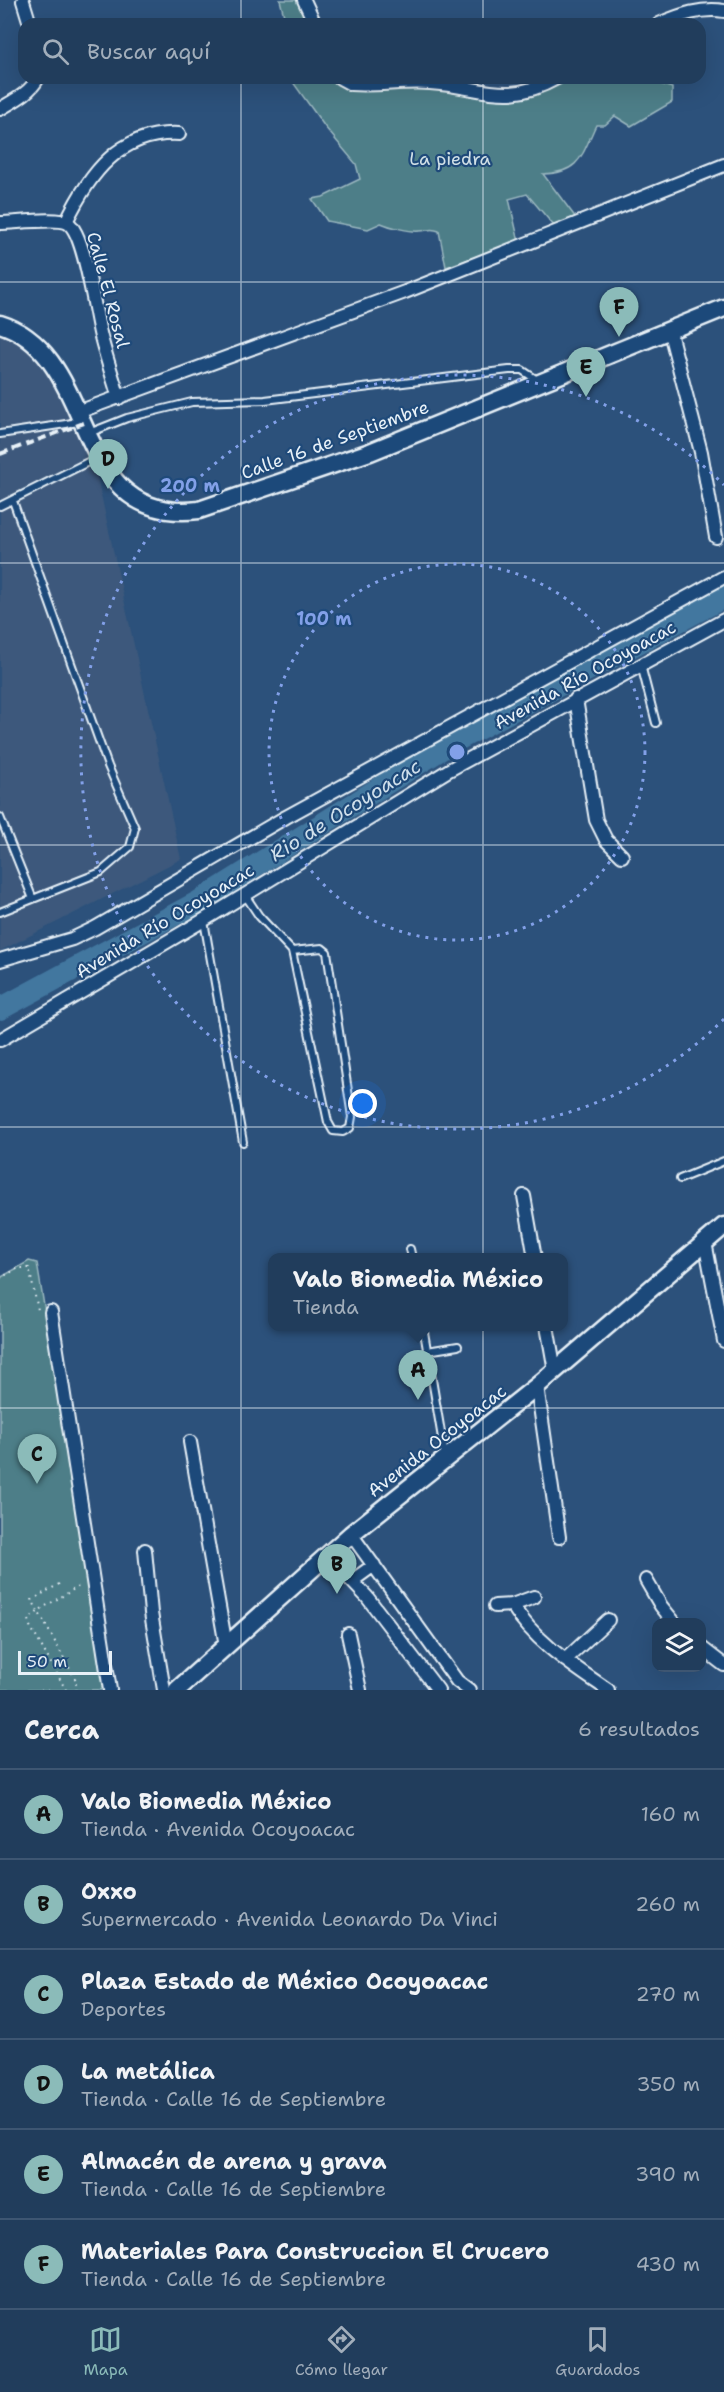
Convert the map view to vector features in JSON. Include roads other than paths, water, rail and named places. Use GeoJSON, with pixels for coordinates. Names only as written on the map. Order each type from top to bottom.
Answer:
{"type":"FeatureCollection","features":[{"type":"Feature","properties":{"kind":"main road","name":"Calle 16 de Septiembre"},"geometry":{"type":"LineString","coordinates":[[0,324],[24,335],[41,349],[54,367],[83,422],[98,457],[116,484],[145,505],[171,512],[199,510],[370,452],[669,328],[724,308]]}},
{"type":"Feature","properties":{"kind":"main road","name":"Avenida Ocoyoacac"},"geometry":{"type":"LineString","coordinates":[[177,1690],[351,1534],[537,1386],[724,1226]]}},
{"type":"Feature","properties":{"kind":"street"},"geometry":{"type":"LineString","coordinates":[[304,0],[312,18]]}},
{"type":"Feature","properties":{"kind":"street"},"geometry":{"type":"LineString","coordinates":[[23,1],[28,18]]}},
{"type":"Feature","properties":{"kind":"street"},"geometry":{"type":"LineString","coordinates":[[676,18],[696,11],[710,9],[724,11]]}},
{"type":"Feature","properties":{"kind":"street"},"geometry":{"type":"LineString","coordinates":[[0,110],[34,84]]}},
{"type":"Feature","properties":{"kind":"street"},"geometry":{"type":"LineString","coordinates":[[437,84],[503,95],[525,91],[542,84]]}},
{"type":"Feature","properties":{"kind":"street"},"geometry":{"type":"LineString","coordinates":[[66,222],[82,190],[110,158],[144,138],[162,133],[179,134]]}},
{"type":"Feature","properties":{"kind":"street"},"geometry":{"type":"LineString","coordinates":[[83,422],[119,398],[263,342],[405,292],[724,165]]}},
{"type":"Feature","properties":{"kind":"street","name":"Calle El Rosal"},"geometry":{"type":"LineString","coordinates":[[0,223],[66,222],[76,233],[119,398]]}},
{"type":"Feature","properties":{"kind":"street"},"geometry":{"type":"LineString","coordinates":[[669,328],[700,452],[716,537]]}},
{"type":"Feature","properties":{"kind":"street"},"geometry":{"type":"LineString","coordinates":[[0,960],[72,939],[95,928],[286,817],[724,577]]}},
{"type":"Feature","properties":{"kind":"street","name":"Avenida Río Ocoyoacac"},"geometry":{"type":"LineString","coordinates":[[0,1040],[204,920],[449,770],[724,620]]}},
{"type":"Feature","properties":{"kind":"street"},"geometry":{"type":"LineString","coordinates":[[576,699],[596,820],[606,840],[622,856]]}},
{"type":"Feature","properties":{"kind":"street"},"geometry":{"type":"LineString","coordinates":[[524,1196],[534,1253]]}},
{"type":"Feature","properties":{"kind":"street"},"geometry":{"type":"LineString","coordinates":[[705,1242],[724,1341]]}},
{"type":"Feature","properties":{"kind":"street"},"geometry":{"type":"LineString","coordinates":[[51,1312],[110,1690]]}},
{"type":"Feature","properties":{"kind":"street"},"geometry":{"type":"LineString","coordinates":[[548,1331],[555,1371]]}},
{"type":"Feature","properties":{"kind":"street"},"geometry":{"type":"LineString","coordinates":[[537,1386],[559,1537]]}},
{"type":"Feature","properties":{"kind":"street"},"geometry":{"type":"LineString","coordinates":[[190,1442],[226,1646]]}},
{"type":"Feature","properties":{"kind":"street"},"geometry":{"type":"LineString","coordinates":[[351,1534],[454,1686],[469,1690]]}},
{"type":"Feature","properties":{"kind":"street"},"geometry":{"type":"LineString","coordinates":[[145,1550],[151,1613],[164,1690]]}},
{"type":"Feature","properties":{"kind":"street"},"geometry":{"type":"LineString","coordinates":[[327,1555],[352,1581],[438,1690]]}},
{"type":"Feature","properties":{"kind":"street"},"geometry":{"type":"LineString","coordinates":[[352,1581],[374,1565]]}},
{"type":"Feature","properties":{"kind":"street"},"geometry":{"type":"LineString","coordinates":[[646,1580],[670,1618]]}},
{"type":"Feature","properties":{"kind":"street"},"geometry":{"type":"LineString","coordinates":[[495,1606],[512,1605],[534,1597]]}},
{"type":"Feature","properties":{"kind":"street"},"geometry":{"type":"LineString","coordinates":[[512,1605],[531,1632],[565,1660],[608,1690]]}},
{"type":"Feature","properties":{"kind":"street"},"geometry":{"type":"LineString","coordinates":[[565,1660],[609,1620]]}},
{"type":"Feature","properties":{"kind":"street"},"geometry":{"type":"LineString","coordinates":[[348,1634],[360,1690]]}},
{"type":"Feature","properties":{"kind":"street"},"geometry":{"type":"LineString","coordinates":[[706,1651],[724,1665]]}},
{"type":"Feature","properties":{"kind":"lane"},"geometry":{"type":"LineString","coordinates":[[0,434],[127,418],[192,402],[266,400],[509,370],[527,372],[538,382]]}},
{"type":"Feature","properties":{"kind":"lane"},"geometry":{"type":"LineString","coordinates":[[0,506],[98,457]]}},
{"type":"Feature","properties":{"kind":"lane"},"geometry":{"type":"LineString","coordinates":[[0,912],[101,872],[130,847],[135,828],[108,766],[13,501]]}},
{"type":"Feature","properties":{"kind":"lane"},"geometry":{"type":"LineString","coordinates":[[641,664],[656,723]]}},
{"type":"Feature","properties":{"kind":"lane"},"geometry":{"type":"LineString","coordinates":[[0,816],[33,899]]}},
{"type":"Feature","properties":{"kind":"lane"},"geometry":{"type":"LineString","coordinates":[[245,894],[259,916],[292,951],[328,1122],[333,1131],[343,1132],[350,1128],[352,1118],[327,952],[322,948],[292,951]]}},
{"type":"Feature","properties":{"kind":"lane"},"geometry":{"type":"LineString","coordinates":[[204,920],[243,1142]]}},
{"type":"Feature","properties":{"kind":"lane"},"geometry":{"type":"LineString","coordinates":[[680,1179],[724,1161]]}},
{"type":"Feature","properties":{"kind":"lane"},"geometry":{"type":"LineString","coordinates":[[410,1249],[411,1253]]}},
{"type":"Feature","properties":{"kind":"lane"},"geometry":{"type":"LineString","coordinates":[[424,1331],[446,1459]]}},
{"type":"Feature","properties":{"kind":"lane"},"geometry":{"type":"LineString","coordinates":[[427,1351],[458,1346]]}},
{"type":"Feature","properties":{"kind":"waterway","name":"Rio de Ocoyoacac"},"geometry":{"type":"LineString","coordinates":[[0,1009],[196,903],[448,745],[724,597]]}},
{"type":"Feature","properties":{"kind":"railway"},"geometry":{"type":"LineString","coordinates":[[0,454],[84,423]]}},
{"type":"Feature","properties":{"kind":"place","name":"Materiales Para Construccion El Crucero"},"geometry":{"type":"Point","coordinates":[619,337]}},
{"type":"Feature","properties":{"kind":"place","name":"Almacén de arena y grava"},"geometry":{"type":"Point","coordinates":[586,397]}},
{"type":"Feature","properties":{"kind":"place","name":"La metálica"},"geometry":{"type":"Point","coordinates":[108,489]}},
{"type":"Feature","properties":{"kind":"place","name":"Valo Biomedia México"},"geometry":{"type":"Point","coordinates":[418,1400]}},
{"type":"Feature","properties":{"kind":"place","name":"Plaza Estado de México Ocoyoacac"},"geometry":{"type":"Point","coordinates":[37,1484]}},
{"type":"Feature","properties":{"kind":"place","name":"Oxxo"},"geometry":{"type":"Point","coordinates":[337,1594]}},
{"type":"Feature","properties":{"kind":"park label","name":"La piedra"},"geometry":{"type":"Point","coordinates":[450,159]}}]}
